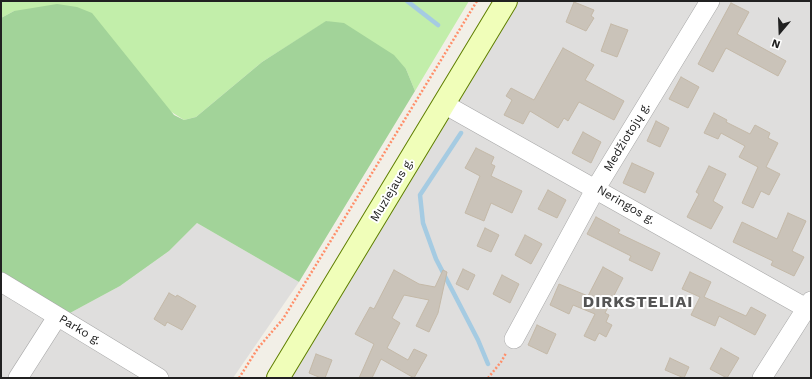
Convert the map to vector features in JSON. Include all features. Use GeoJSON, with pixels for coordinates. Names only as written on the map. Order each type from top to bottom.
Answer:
{"type":"FeatureCollection","features":[{"type":"Feature","properties":{"kind":"main road","name":"Muziejaus g."},"geometry":{"type":"LineString","coordinates":[[278,378],[506,1]]}},
{"type":"Feature","properties":{"kind":"street","name":"Medžiotojų g."},"geometry":{"type":"LineString","coordinates":[[514,339],[596,188],[710,1]]}},
{"type":"Feature","properties":{"kind":"street","name":"Neringos g."},"geometry":{"type":"LineString","coordinates":[[444,104],[809,305]]}},
{"type":"Feature","properties":{"kind":"street","name":"Parko g."},"geometry":{"type":"LineString","coordinates":[[1,282],[160,378]]}},
{"type":"Feature","properties":{"kind":"street"},"geometry":{"type":"LineString","coordinates":[[762,378],[809,305]]}},
{"type":"Feature","properties":{"kind":"street"},"geometry":{"type":"LineString","coordinates":[[18,378],[57,316]]}},
{"type":"Feature","properties":{"kind":"path"},"geometry":{"type":"LineString","coordinates":[[239,378],[258,348],[283,319],[477,1]]}},
{"type":"Feature","properties":{"kind":"path"},"geometry":{"type":"LineString","coordinates":[[488,378],[501,362],[514,339]]}},
{"type":"Feature","properties":{"kind":"shaded area"},"geometry":{"type":"Polygon","coordinates":[[[518,1],[811,1],[811,378],[287,378],[518,1]]]}},
{"type":"Feature","properties":{"kind":"shaded area"},"geometry":{"type":"Polygon","coordinates":[[[197,223],[299,282],[233,378],[1,378],[1,272],[70,313],[120,286],[169,251],[197,223]]]}},
{"type":"Feature","properties":{"kind":"green space"},"geometry":{"type":"Polygon","coordinates":[[[1,1],[469,1],[415,91],[406,69],[327,21],[262,62],[196,117],[184,120],[14,11],[1,18],[1,1]]]}},
{"type":"Feature","properties":{"kind":"green space"},"geometry":{"type":"Polygon","coordinates":[[[57,4],[77,7],[92,13],[174,115],[184,120],[196,117],[262,62],[326,21],[344,23],[394,55],[406,69],[415,91],[299,282],[197,223],[169,251],[120,286],[70,313],[1,272],[1,18],[14,11],[57,4]]]}},
{"type":"Feature","properties":{"kind":"building"},"geometry":{"type":"Polygon","coordinates":[[[574,2],[594,10],[591,16],[594,18],[586,31],[566,22],[574,2]]]}},
{"type":"Feature","properties":{"kind":"building"},"geometry":{"type":"Polygon","coordinates":[[[731,3],[749,12],[737,34],[786,61],[778,76],[726,48],[713,72],[698,64],[731,3]]]}},
{"type":"Feature","properties":{"kind":"building"},"geometry":{"type":"Polygon","coordinates":[[[611,24],[628,30],[617,57],[601,51],[611,24]]]}},
{"type":"Feature","properties":{"kind":"building"},"geometry":{"type":"Polygon","coordinates":[[[563,48],[594,65],[585,80],[624,101],[614,120],[579,102],[568,121],[564,118],[558,128],[530,111],[523,124],[504,115],[512,100],[506,96],[511,88],[534,100],[563,48]]]}},
{"type":"Feature","properties":{"kind":"building"},"geometry":{"type":"Polygon","coordinates":[[[681,77],[699,87],[688,108],[669,99],[681,77]]]}},
{"type":"Feature","properties":{"kind":"building"},"geometry":{"type":"Polygon","coordinates":[[[714,113],[727,120],[726,122],[750,134],[755,125],[770,133],[768,138],[778,143],[766,167],[780,174],[769,195],[761,191],[753,208],[742,203],[758,167],[739,157],[745,146],[721,133],[718,139],[704,133],[714,113]]]}},
{"type":"Feature","properties":{"kind":"building"},"geometry":{"type":"Polygon","coordinates":[[[656,121],[669,128],[660,147],[647,141],[656,121]]]}},
{"type":"Feature","properties":{"kind":"building"},"geometry":{"type":"Polygon","coordinates":[[[583,132],[601,142],[591,163],[572,153],[583,132]]]}},
{"type":"Feature","properties":{"kind":"building"},"geometry":{"type":"Polygon","coordinates":[[[476,148],[494,157],[491,164],[495,166],[491,176],[522,191],[512,213],[491,203],[484,221],[465,213],[480,176],[465,168],[476,148]]]}},
{"type":"Feature","properties":{"kind":"building"},"geometry":{"type":"Polygon","coordinates":[[[632,163],[654,173],[645,193],[623,183],[632,163]]]}},
{"type":"Feature","properties":{"kind":"building"},"geometry":{"type":"Polygon","coordinates":[[[709,166],[726,174],[713,201],[723,207],[711,229],[687,217],[699,194],[696,192],[709,166]]]}},
{"type":"Feature","properties":{"kind":"building"},"geometry":{"type":"Polygon","coordinates":[[[548,190],[566,200],[557,218],[538,209],[548,190]]]}},
{"type":"Feature","properties":{"kind":"building"},"geometry":{"type":"Polygon","coordinates":[[[788,213],[806,221],[792,251],[804,257],[794,276],[771,265],[773,261],[733,242],[742,222],[777,239],[788,213]]]}},
{"type":"Feature","properties":{"kind":"building"},"geometry":{"type":"Polygon","coordinates":[[[596,217],[620,230],[618,233],[660,253],[652,271],[629,260],[631,256],[587,234],[596,217]]]}},
{"type":"Feature","properties":{"kind":"building"},"geometry":{"type":"Polygon","coordinates":[[[485,228],[499,235],[491,252],[477,246],[485,228]]]}},
{"type":"Feature","properties":{"kind":"building"},"geometry":{"type":"Polygon","coordinates":[[[525,235],[542,244],[531,264],[515,255],[525,235]]]}},
{"type":"Feature","properties":{"kind":"building"},"geometry":{"type":"Polygon","coordinates":[[[603,267],[623,278],[605,313],[609,315],[606,322],[612,325],[606,337],[599,333],[595,341],[584,336],[595,314],[573,305],[569,314],[550,305],[559,284],[588,296],[603,267]]]}},
{"type":"Feature","properties":{"kind":"building"},"geometry":{"type":"Polygon","coordinates":[[[463,269],[475,275],[468,290],[456,284],[463,269]]]}},
{"type":"Feature","properties":{"kind":"building"},"geometry":{"type":"Polygon","coordinates":[[[394,270],[419,284],[435,287],[443,270],[447,272],[438,313],[429,332],[416,326],[429,300],[404,295],[392,318],[400,323],[387,348],[408,360],[414,349],[427,355],[414,378],[381,359],[372,378],[359,378],[374,344],[355,334],[370,307],[374,309],[394,270]]]}},
{"type":"Feature","properties":{"kind":"building"},"geometry":{"type":"Polygon","coordinates":[[[690,272],[711,282],[704,297],[746,316],[751,307],[766,315],[755,335],[719,316],[715,326],[691,315],[700,297],[682,289],[690,272]]]}},
{"type":"Feature","properties":{"kind":"building"},"geometry":{"type":"Polygon","coordinates":[[[502,275],[519,284],[510,303],[493,294],[502,275]]]}},
{"type":"Feature","properties":{"kind":"building"},"geometry":{"type":"Polygon","coordinates":[[[169,293],[176,297],[177,295],[196,306],[182,330],[167,322],[165,326],[154,319],[169,293]]]}},
{"type":"Feature","properties":{"kind":"building"},"geometry":{"type":"Polygon","coordinates":[[[537,325],[556,334],[547,354],[528,345],[537,325]]]}},
{"type":"Feature","properties":{"kind":"building"},"geometry":{"type":"Polygon","coordinates":[[[721,348],[739,358],[727,378],[710,369],[721,348]]]}},
{"type":"Feature","properties":{"kind":"building"},"geometry":{"type":"Polygon","coordinates":[[[316,354],[332,360],[325,378],[309,373],[316,354]]]}},
{"type":"Feature","properties":{"kind":"building"},"geometry":{"type":"Polygon","coordinates":[[[670,358],[689,367],[684,378],[665,370],[670,358]]]}},
{"type":"Feature","properties":{"kind":"waterway"},"geometry":{"type":"LineString","coordinates":[[407,1],[438,25]]}},
{"type":"Feature","properties":{"kind":"waterway"},"geometry":{"type":"LineString","coordinates":[[461,133],[420,195],[423,223],[436,259],[478,340],[488,364]]}},
{"type":"Feature","properties":{"kind":"district","name":"DIRKSTELIAI"},"geometry":{"type":"Point","coordinates":[638,302]}}]}
